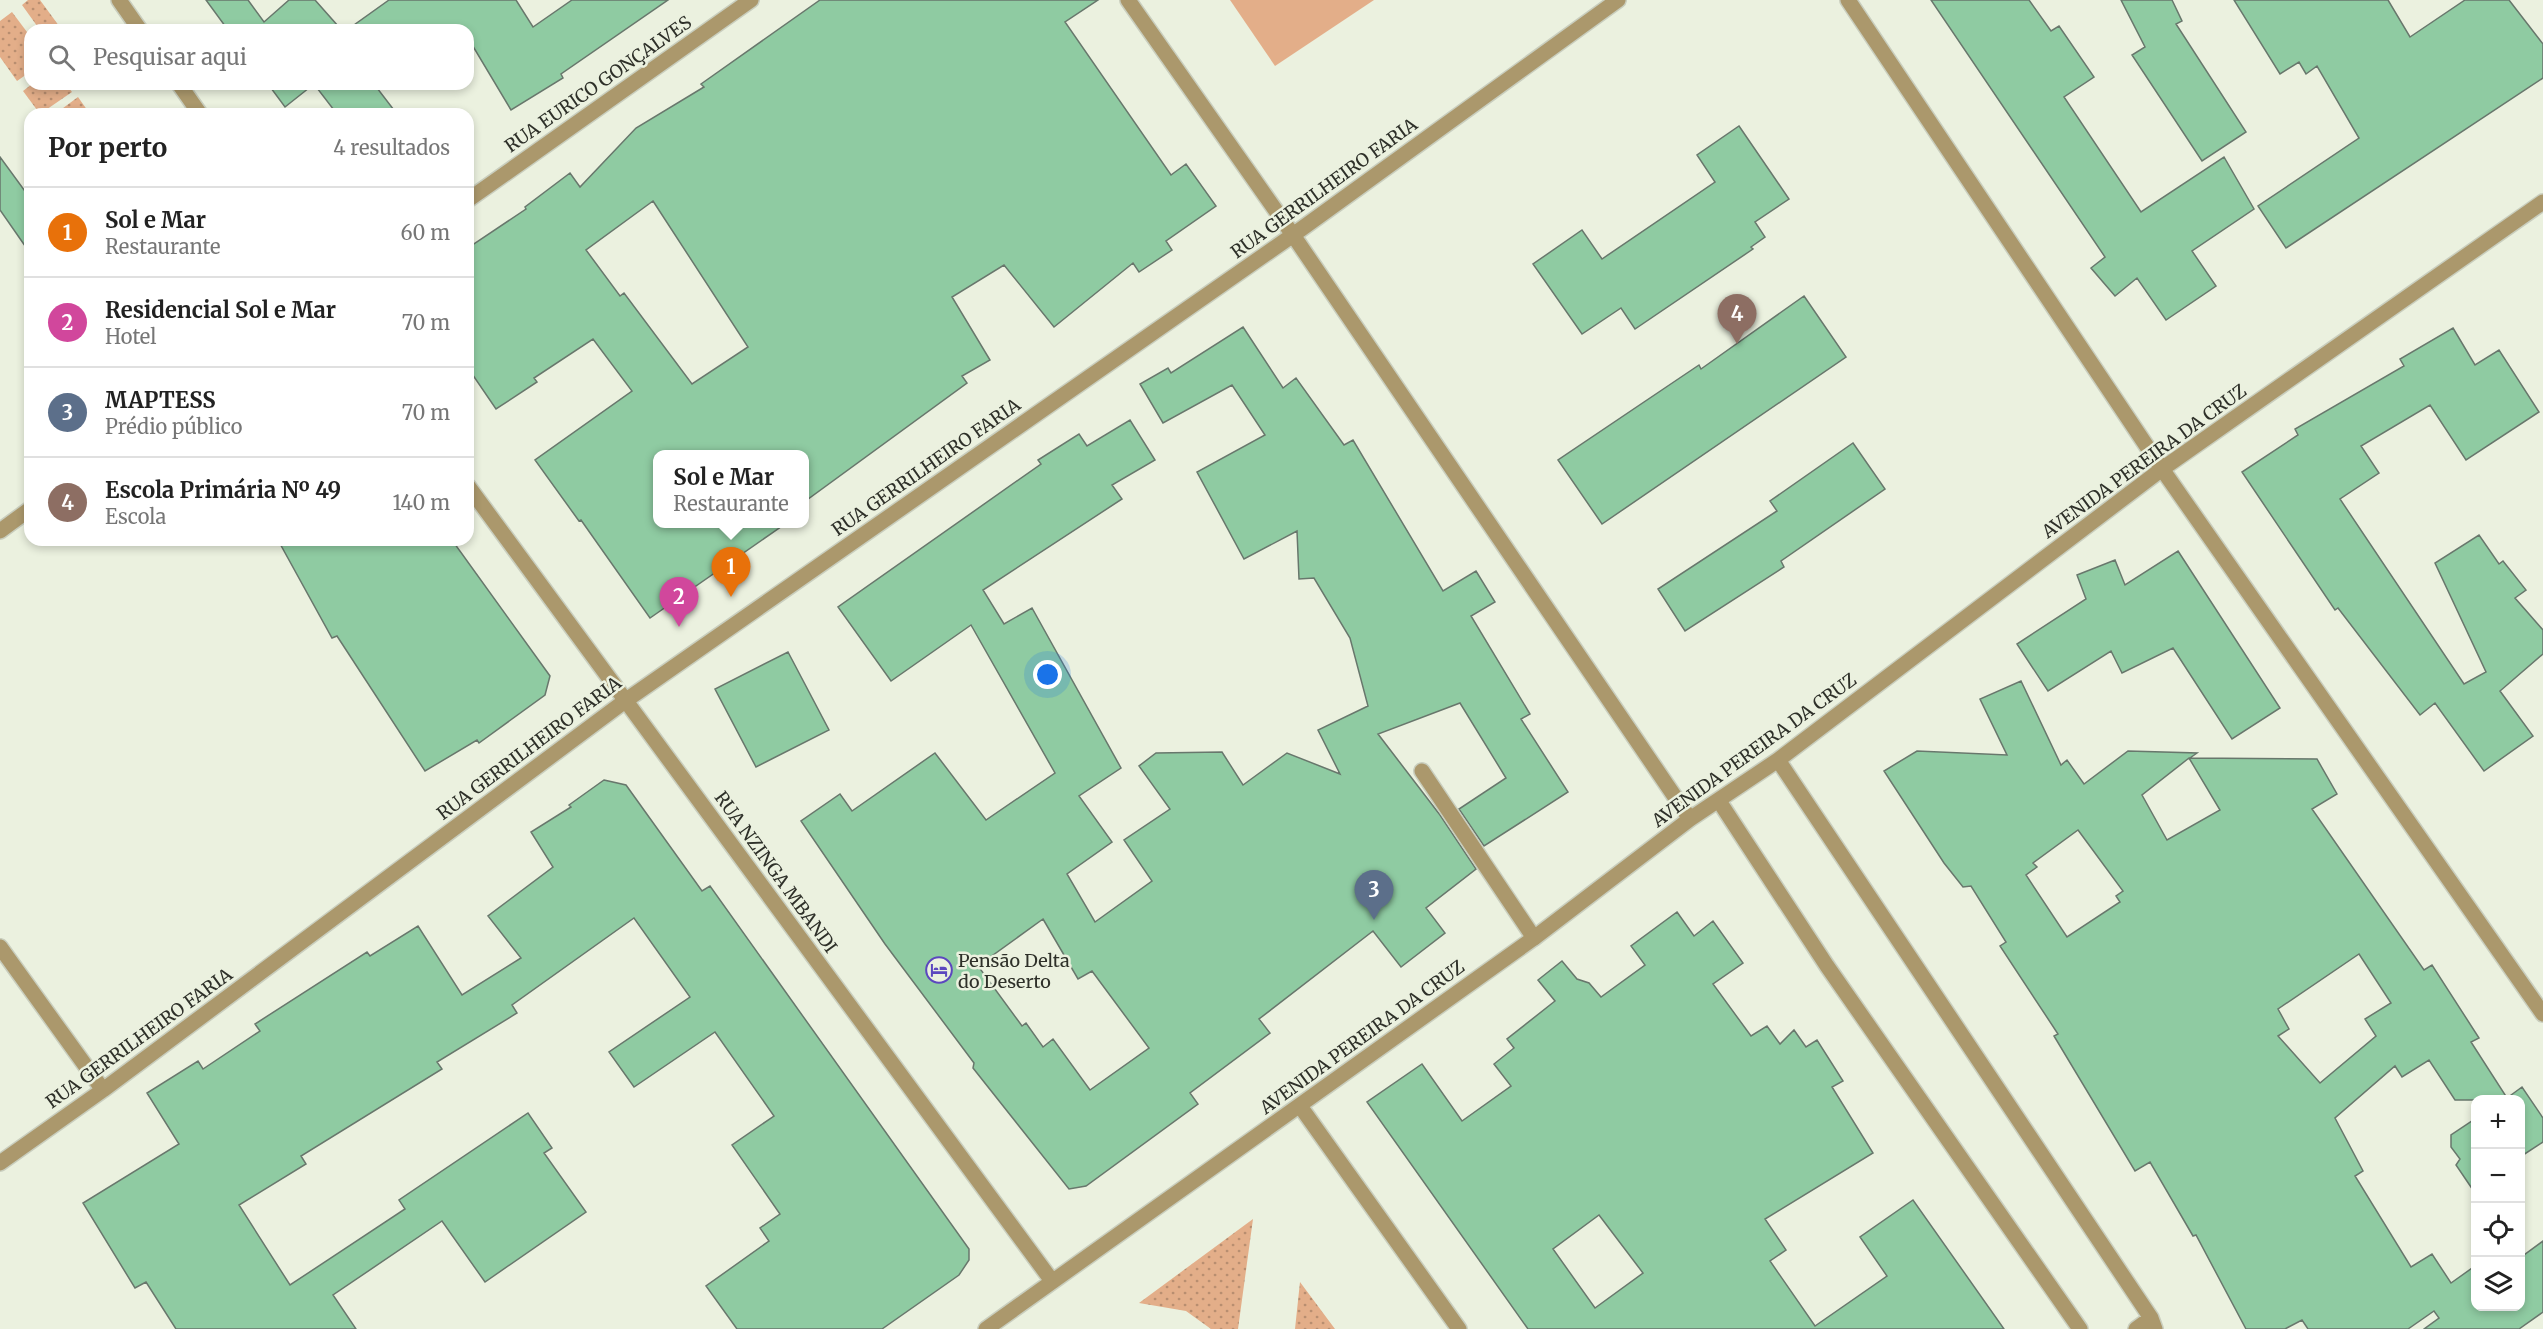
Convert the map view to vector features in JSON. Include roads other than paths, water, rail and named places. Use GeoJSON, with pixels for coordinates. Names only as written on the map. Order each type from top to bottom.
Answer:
{"type":"FeatureCollection","features":[{"type":"Feature","properties":{"kind":"street"},"geometry":{"type":"LineString","coordinates":[[119,0],[136,24]]}},
{"type":"Feature","properties":{"kind":"street","name":"RUA EURICO GONÇALVES"},"geometry":{"type":"LineString","coordinates":[[474,196],[752,0]]}},
{"type":"Feature","properties":{"kind":"street"},"geometry":{"type":"LineString","coordinates":[[1128,0],[1293,235],[1690,819]]}},
{"type":"Feature","properties":{"kind":"street","name":"RUA GERRILHEIRO FARIA"},"geometry":{"type":"LineString","coordinates":[[0,1163],[103,1090],[625,700],[1293,235],[1618,0]]}},
{"type":"Feature","properties":{"kind":"street"},"geometry":{"type":"LineString","coordinates":[[1848,0],[2162,469],[2543,1014]]}},
{"type":"Feature","properties":{"kind":"street"},"geometry":{"type":"LineString","coordinates":[[182,90],[196,108]]}},
{"type":"Feature","properties":{"kind":"street","name":"AVENIDA PEREIRA DA CRUZ"},"geometry":{"type":"LineString","coordinates":[[986,1329],[1534,938],[1690,819],[1778,760],[2162,469],[2543,202]]}},
{"type":"Feature","properties":{"kind":"street","name":"RUA NZINGA MBANDI"},"geometry":{"type":"LineString","coordinates":[[474,494],[1052,1281]]}},
{"type":"Feature","properties":{"kind":"street"},"geometry":{"type":"LineString","coordinates":[[0,531],[24,513]]}},
{"type":"Feature","properties":{"kind":"street"},"geometry":{"type":"LineString","coordinates":[[1778,760],[2153,1324],[2136,1329]]}},
{"type":"Feature","properties":{"kind":"street"},"geometry":{"type":"LineString","coordinates":[[1422,771],[1534,938]]}},
{"type":"Feature","properties":{"kind":"street"},"geometry":{"type":"LineString","coordinates":[[1719,801],[1834,975],[2080,1329]]}},
{"type":"Feature","properties":{"kind":"street"},"geometry":{"type":"LineString","coordinates":[[0,947],[103,1090]]}},
{"type":"Feature","properties":{"kind":"street"},"geometry":{"type":"LineString","coordinates":[[1300,1106],[1459,1329]]}},
{"type":"Feature","properties":{"kind":"place","name":"Escola Primária Nº 49"},"geometry":{"type":"Point","coordinates":[1737,344]}},
{"type":"Feature","properties":{"kind":"place","name":"Sol e Mar"},"geometry":{"type":"Point","coordinates":[731,597]}},
{"type":"Feature","properties":{"kind":"place","name":"Residencial Sol e Mar"},"geometry":{"type":"Point","coordinates":[679,627]}},
{"type":"Feature","properties":{"kind":"place","name":"MAPTESS"},"geometry":{"type":"Point","coordinates":[1374,920]}},
{"type":"Feature","properties":{"kind":"place","name":"Pensão Delta do Deserto"},"geometry":{"type":"Point","coordinates":[939,970]}}]}
